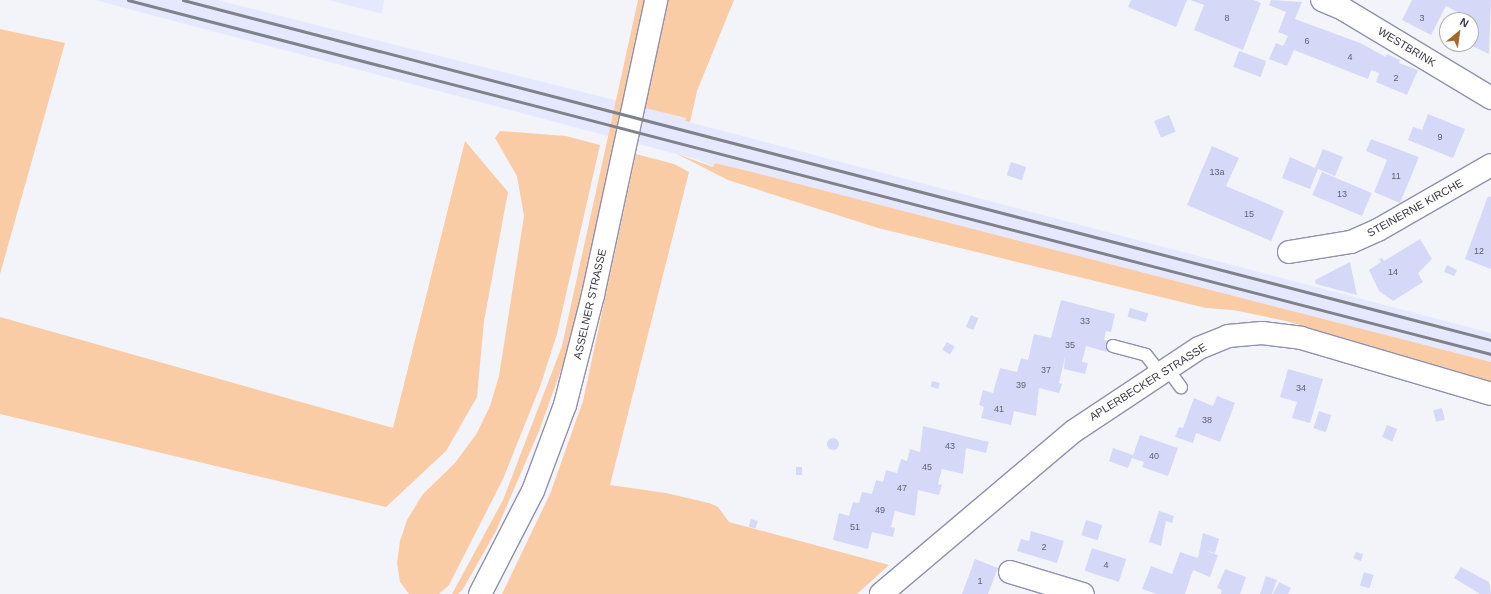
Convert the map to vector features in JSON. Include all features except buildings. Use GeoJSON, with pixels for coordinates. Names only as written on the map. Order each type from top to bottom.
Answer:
{"type":"FeatureCollection","features":[{"type":"Feature","properties":{"kind":"street","name":"ASSELNER STRASSE"},"geometry":{"type":"LineString","coordinates":[[480,594],[535,485],[565,405],[594,295],[656,0]]}},
{"type":"Feature","properties":{"kind":"street","name":"WESTBRINK"},"geometry":{"type":"LineString","coordinates":[[1322,0],[1343,9],[1491,98]]}},
{"type":"Feature","properties":{"kind":"street","name":"STEINERNE KIRCHE"},"geometry":{"type":"LineString","coordinates":[[1289,252],[1351,242],[1378,230],[1491,165]]}},
{"type":"Feature","properties":{"kind":"street","name":"APLERBECKER STRASSE"},"geometry":{"type":"LineString","coordinates":[[882,594],[1062,440],[1164,370],[1199,348],[1228,336],[1253,333],[1282,334],[1491,394]]}},
{"type":"Feature","properties":{"kind":"street"},"geometry":{"type":"LineString","coordinates":[[1010,572],[1083,594]]}},
{"type":"Feature","properties":{"kind":"lane"},"geometry":{"type":"LineString","coordinates":[[1113,346],[1146,355],[1181,387]]}},
{"type":"Feature","properties":{"kind":"shaded area"},"geometry":{"type":"Polygon","coordinates":[[[95,0],[217,0],[686,118],[685,121],[1491,333],[1491,362],[752,172],[715,163],[714,167],[699,160],[95,0]]]}},
{"type":"Feature","properties":{"kind":"shaded area"},"geometry":{"type":"Polygon","coordinates":[[[328,0],[384,0],[382,14],[328,0]]]}},
{"type":"Feature","properties":{"kind":"shaded area"},"geometry":{"type":"Polygon","coordinates":[[[638,0],[644,0],[584,283],[565,359],[539,431],[496,531],[463,589],[458,594],[452,594],[503,500],[562,346],[638,0]]]}},
{"type":"Feature","properties":{"kind":"shaded area"},"geometry":{"type":"Polygon","coordinates":[[[668,0],[734,0],[697,91],[690,122],[685,121],[686,118],[645,108],[668,0]]]}},
{"type":"Feature","properties":{"kind":"shaded area"},"geometry":{"type":"Polygon","coordinates":[[[0,29],[65,43],[0,274],[0,29]]]}},
{"type":"Feature","properties":{"kind":"shaded area"},"geometry":{"type":"Polygon","coordinates":[[[500,131],[566,136],[600,145],[557,334],[541,384],[503,479],[449,585],[439,594],[409,594],[400,582],[397,563],[400,541],[407,520],[423,494],[455,463],[477,433],[490,406],[499,376],[524,216],[517,176],[495,138],[500,131]]]}},
{"type":"Feature","properties":{"kind":"shaded area"},"geometry":{"type":"Polygon","coordinates":[[[465,141],[508,192],[484,321],[477,397],[446,451],[386,507],[0,414],[0,317],[393,428],[465,141]]]}},
{"type":"Feature","properties":{"kind":"shaded area"},"geometry":{"type":"Polygon","coordinates":[[[636,154],[674,164],[689,172],[610,485],[666,493],[709,503],[718,507],[729,522],[889,565],[857,594],[502,594],[550,494],[583,401],[636,154]]]}},
{"type":"Feature","properties":{"kind":"shaded area"},"geometry":{"type":"Polygon","coordinates":[[[677,154],[713,167],[715,163],[752,172],[1491,362],[1491,381],[1286,321],[1233,310],[1206,308],[878,228],[728,180],[677,154]]]}},
{"type":"Feature","properties":{"kind":"railway"},"geometry":{"type":"LineString","coordinates":[[128,0],[1491,354]]}},
{"type":"Feature","properties":{"kind":"railway"},"geometry":{"type":"LineString","coordinates":[[183,0],[1491,340]]}}]}
